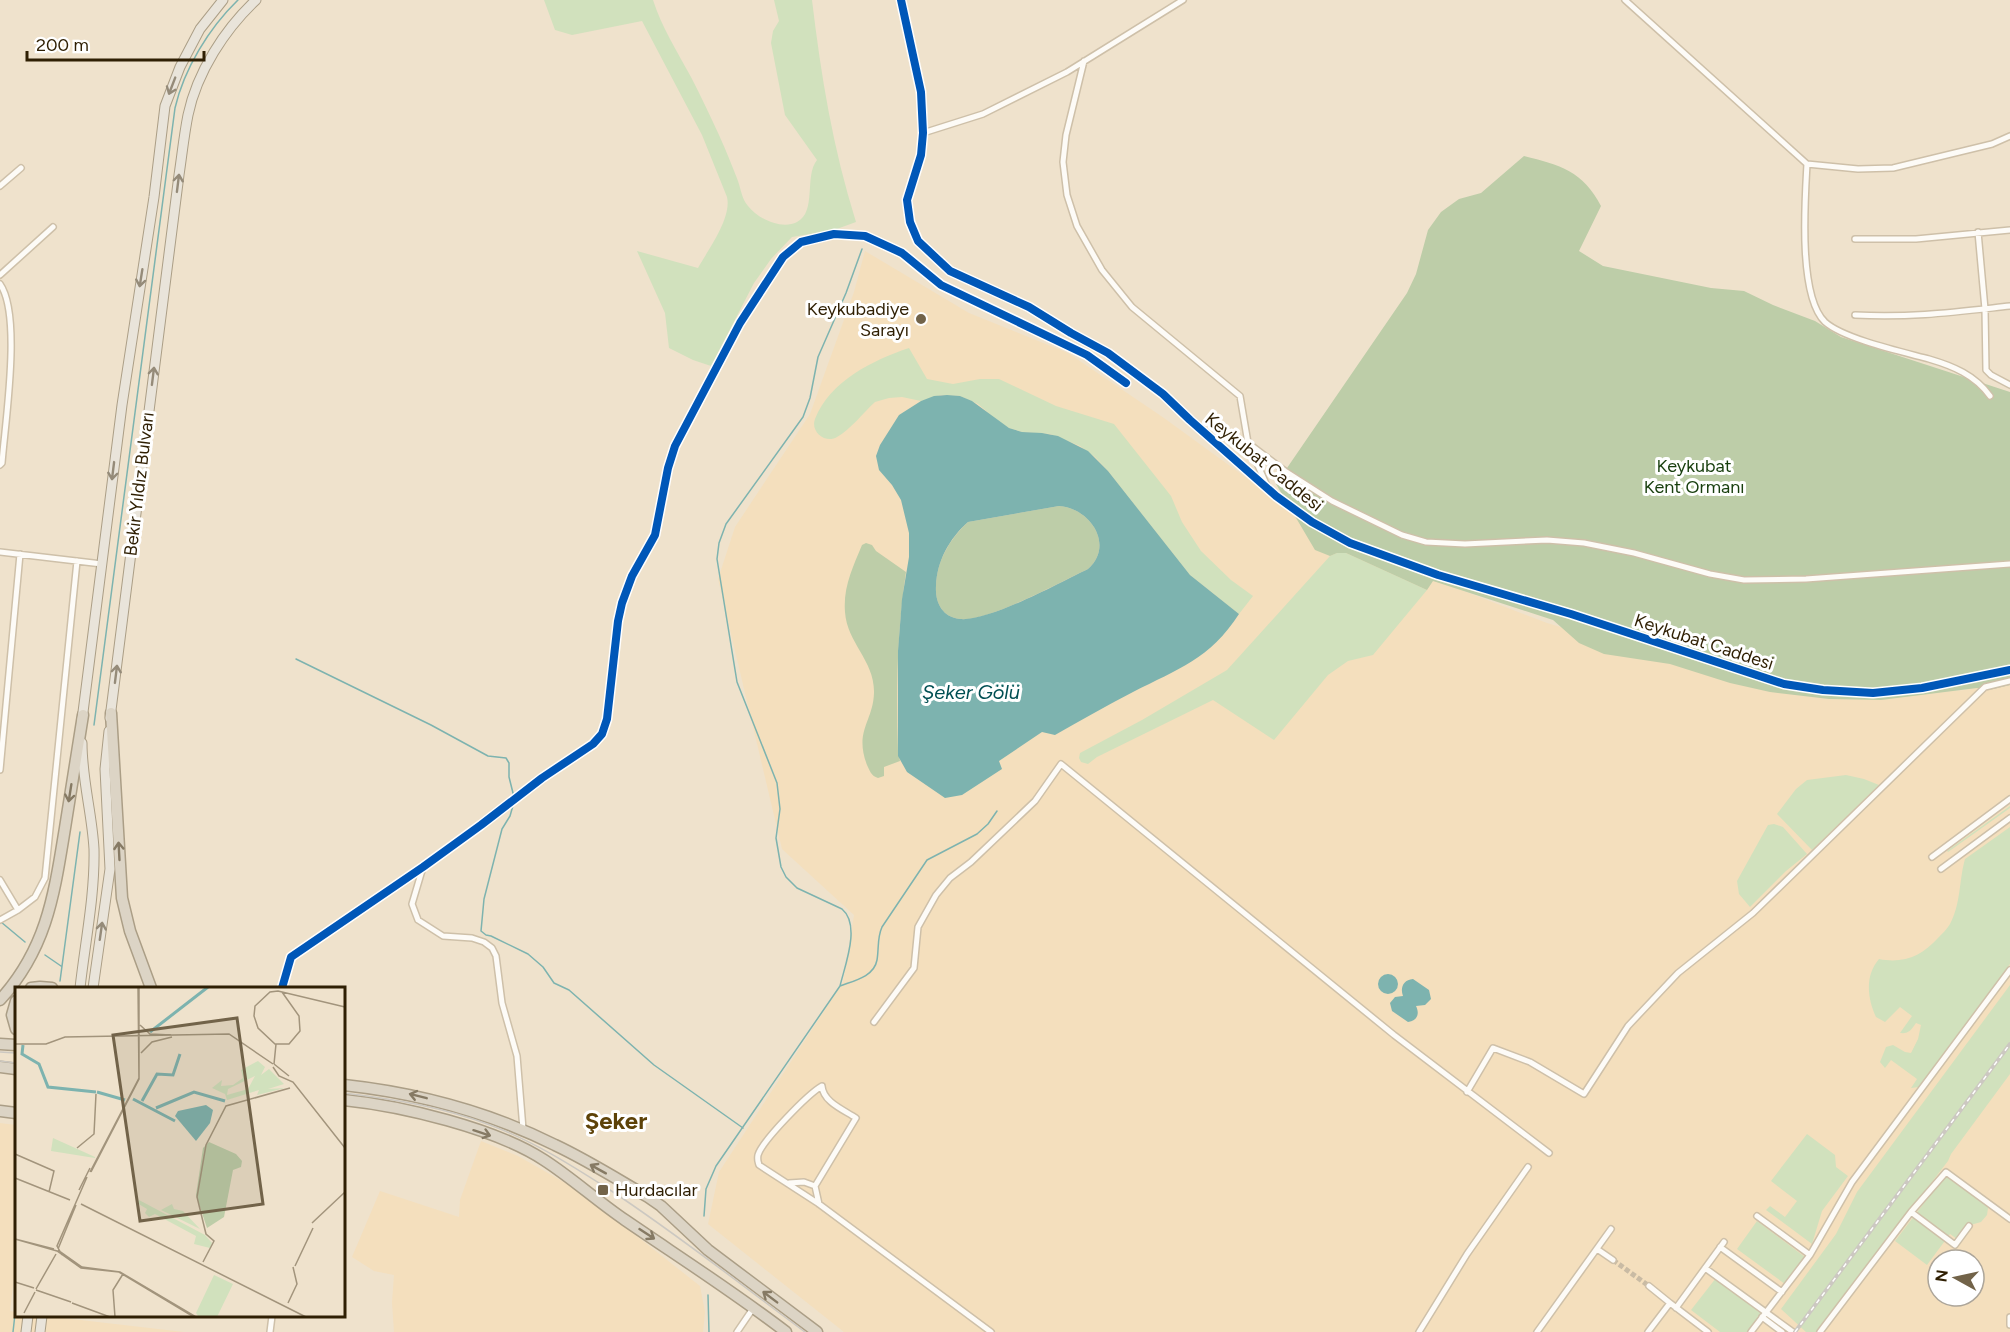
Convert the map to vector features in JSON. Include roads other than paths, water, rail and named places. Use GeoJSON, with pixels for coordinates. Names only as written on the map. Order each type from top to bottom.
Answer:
{"type":"FeatureCollection","features":[{"type":"Feature","properties":{"kind":"highway"},"geometry":{"type":"LineString","coordinates":[[111,713],[122,898],[130,932],[151,987]]}},
{"type":"Feature","properties":{"kind":"highway"},"geometry":{"type":"LineString","coordinates":[[0,1000],[27,966],[47,920],[59,863],[82,715]]}},
{"type":"Feature","properties":{"kind":"highway"},"geometry":{"type":"LineString","coordinates":[[15,1005],[12,1016],[15,1026]]}},
{"type":"Feature","properties":{"kind":"highway"},"geometry":{"type":"LineString","coordinates":[[0,1044],[15,1045]]}},
{"type":"Feature","properties":{"kind":"highway"},"geometry":{"type":"LineString","coordinates":[[0,1067],[15,1069]]}},
{"type":"Feature","properties":{"kind":"highway"},"geometry":{"type":"LineString","coordinates":[[345,1084],[406,1094],[476,1112],[555,1145],[661,1206],[708,1250],[817,1332]]}},
{"type":"Feature","properties":{"kind":"highway"},"geometry":{"type":"LineString","coordinates":[[345,1101],[361,1102],[435,1117],[502,1139],[543,1159],[625,1220],[754,1307],[786,1332]]}},
{"type":"Feature","properties":{"kind":"highway"},"geometry":{"type":"LineString","coordinates":[[0,1111],[15,1113]]}},
{"type":"Feature","properties":{"kind":"main road","name":"Bekir Yıldız Bulvarı"},"geometry":{"type":"LineString","coordinates":[[80,987],[94,861],[92,825],[82,769],[82,715],[122,405],[165,106],[180,67],[200,29],[223,0]]}},
{"type":"Feature","properties":{"kind":"main road","name":"Bekir Yıldız Bulvarı"},"geometry":{"type":"LineString","coordinates":[[93,987],[110,869],[105,769],[111,713],[188,115],[199,83],[213,56],[234,23],[256,0]]}},
{"type":"Feature","properties":{"kind":"main road"},"geometry":{"type":"LineString","coordinates":[[26,1332],[28,1317]]}},
{"type":"Feature","properties":{"kind":"main road"},"geometry":{"type":"LineString","coordinates":[[40,1332],[42,1317]]}},
{"type":"Feature","properties":{"kind":"street","name":"Keykubat Caddesi"},"geometry":{"type":"LineString","coordinates":[[900,0],[921,92],[923,133],[921,155],[907,200],[909,222],[918,241],[950,271],[1029,307],[1108,353],[1163,394],[1288,506],[1318,526],[1350,543],[1438,574],[1571,614],[1784,684],[1823,690],[1873,693],[1922,688],[2010,670]]}},
{"type":"Feature","properties":{"kind":"street"},"geometry":{"type":"LineString","coordinates":[[923,133],[983,114],[1067,72],[1183,0]]}},
{"type":"Feature","properties":{"kind":"street"},"geometry":{"type":"LineString","coordinates":[[1625,0],[1807,164],[1858,169],[1893,168],[1992,144],[2010,136]]}},
{"type":"Feature","properties":{"kind":"street"},"geometry":{"type":"LineString","coordinates":[[1084,61],[1066,135],[1063,162],[1067,195],[1077,226],[1102,270],[1132,307],[1240,396],[1248,443],[1267,487]]}},
{"type":"Feature","properties":{"kind":"street"},"geometry":{"type":"LineString","coordinates":[[1807,164],[1804,231],[1806,257],[1814,297],[1822,318],[1832,327],[1869,342],[1957,369],[1980,383],[1990,396]]}},
{"type":"Feature","properties":{"kind":"street"},"geometry":{"type":"LineString","coordinates":[[0,186],[21,168]]}},
{"type":"Feature","properties":{"kind":"street"},"geometry":{"type":"LineString","coordinates":[[0,275],[53,227]]}},
{"type":"Feature","properties":{"kind":"street"},"geometry":{"type":"LineString","coordinates":[[1855,239],[1916,239],[2010,230]]}},
{"type":"Feature","properties":{"kind":"street"},"geometry":{"type":"LineString","coordinates":[[1978,232],[1985,309],[1986,370],[2010,385]]}},
{"type":"Feature","properties":{"kind":"street"},"geometry":{"type":"LineString","coordinates":[[282,987],[291,957],[482,825],[542,778],[593,744],[602,734],[608,712],[622,603],[632,576],[656,536],[668,468],[675,446],[750,306],[783,257],[796,244],[811,238],[834,234],[864,236],[902,253],[941,285],[1087,354],[1126,383]]}},
{"type":"Feature","properties":{"kind":"street"},"geometry":{"type":"LineString","coordinates":[[0,284],[6,293],[12,342],[0,465]]}},
{"type":"Feature","properties":{"kind":"street"},"geometry":{"type":"LineString","coordinates":[[1855,315],[1895,317],[1941,315],[2010,306]]}},
{"type":"Feature","properties":{"kind":"street"},"geometry":{"type":"LineString","coordinates":[[1248,443],[1332,501],[1402,535],[1426,542],[1465,544],[1528,540],[1584,543],[1634,553],[1710,574],[1744,580],[1806,579],[2010,564]]}},
{"type":"Feature","properties":{"kind":"street"},"geometry":{"type":"LineString","coordinates":[[0,552],[102,564]]}},
{"type":"Feature","properties":{"kind":"street"},"geometry":{"type":"LineString","coordinates":[[0,770],[20,554]]}},
{"type":"Feature","properties":{"kind":"street"},"geometry":{"type":"LineString","coordinates":[[0,920],[35,897],[45,878],[77,561]]}},
{"type":"Feature","properties":{"kind":"street"},"geometry":{"type":"LineString","coordinates":[[1467,1092],[1493,1048],[1530,1062],[1584,1094],[1628,1026],[1678,974],[1753,913],[1986,687],[2010,681]]}},
{"type":"Feature","properties":{"kind":"street"},"geometry":{"type":"LineString","coordinates":[[874,1022],[914,968],[918,927],[936,895],[945,883],[971,862],[1035,801],[1061,764],[1394,1035],[1549,1153]]}},
{"type":"Feature","properties":{"kind":"street"},"geometry":{"type":"LineString","coordinates":[[1932,857],[2010,799]]}},
{"type":"Feature","properties":{"kind":"street"},"geometry":{"type":"LineString","coordinates":[[1941,869],[2010,818]]}},
{"type":"Feature","properties":{"kind":"street"},"geometry":{"type":"LineString","coordinates":[[423,867],[412,904],[413,912],[418,920],[443,936],[472,938],[484,942],[492,948],[496,956],[502,1003],[517,1056],[523,1131]]}},
{"type":"Feature","properties":{"kind":"street"},"geometry":{"type":"LineString","coordinates":[[0,880],[18,910]]}},
{"type":"Feature","properties":{"kind":"street"},"geometry":{"type":"LineString","coordinates":[[1751,1332],[1810,1255],[1852,1182],[2010,970]]}},
{"type":"Feature","properties":{"kind":"street"},"geometry":{"type":"LineString","coordinates":[[819,1204],[815,1185],[856,1118],[826,1098],[822,1086],[801,1103],[764,1144],[758,1155],[761,1167],[819,1204],[991,1332]]}},
{"type":"Feature","properties":{"kind":"street"},"geometry":{"type":"LineString","coordinates":[[1419,1332],[1467,1254],[1528,1167]]}},
{"type":"Feature","properties":{"kind":"street"},"geometry":{"type":"LineString","coordinates":[[1820,1332],[1911,1212],[1946,1172],[2010,1219]]}},
{"type":"Feature","properties":{"kind":"street"},"geometry":{"type":"LineString","coordinates":[[789,1183],[799,1181],[815,1185]]}},
{"type":"Feature","properties":{"kind":"street"},"geometry":{"type":"LineString","coordinates":[[1911,1212],[1955,1245],[1969,1226]]}},
{"type":"Feature","properties":{"kind":"street"},"geometry":{"type":"LineString","coordinates":[[1757,1216],[1810,1255]]}},
{"type":"Feature","properties":{"kind":"street"},"geometry":{"type":"LineString","coordinates":[[1538,1332],[1611,1229]]}},
{"type":"Feature","properties":{"kind":"street"},"geometry":{"type":"LineString","coordinates":[[1676,1308],[1722,1245],[1782,1292]]}},
{"type":"Feature","properties":{"kind":"street"},"geometry":{"type":"LineString","coordinates":[[1597,1249],[1613,1260]]}},
{"type":"Feature","properties":{"kind":"street"},"geometry":{"type":"LineString","coordinates":[[1705,1268],[1782,1332]]}},
{"type":"Feature","properties":{"kind":"street"},"geometry":{"type":"LineString","coordinates":[[1649,1286],[1708,1332]]}},
{"type":"Feature","properties":{"kind":"street"},"geometry":{"type":"LineString","coordinates":[[1648,1332],[1670,1303]]}},
{"type":"Feature","properties":{"kind":"street"},"geometry":{"type":"LineString","coordinates":[[737,1332],[754,1307]]}},
{"type":"Feature","properties":{"kind":"street"},"geometry":{"type":"LineString","coordinates":[[1764,1315],[1792,1332]]}},
{"type":"Feature","properties":{"kind":"street"},"geometry":{"type":"LineString","coordinates":[[270,1332],[272,1317]]}},
{"type":"Feature","properties":{"kind":"street"},"geometry":{"type":"LineString","coordinates":[[2010,1317],[2010,1324]]}},
{"type":"Feature","properties":{"kind":"water","name":"Şeker Gölü"},"geometry":{"type":"Polygon","coordinates":[[[934,396],[960,396],[972,401],[1009,428],[1022,432],[1058,436],[1088,451],[1108,471],[1190,575],[1239,614],[1217,642],[1192,661],[1055,735],[1042,732],[999,761],[1002,769],[962,795],[945,798],[907,772],[898,756],[898,651],[902,599],[909,557],[909,533],[901,500],[879,470],[876,456],[880,445],[899,415],[921,401],[934,396]],[[1059,506],[968,522],[950,543],[939,568],[936,592],[938,603],[944,612],[960,619],[988,614],[1024,600],[1088,569],[1096,559],[1099,539],[1089,520],[1070,508],[1059,506]]]}},
{"type":"Feature","properties":{"kind":"water"},"geometry":{"type":"Polygon","coordinates":[[[1388,974],[1395,977],[1398,984],[1395,991],[1388,994],[1381,991],[1378,984],[1381,977],[1388,974]]]}},
{"type":"Feature","properties":{"kind":"water"},"geometry":{"type":"Polygon","coordinates":[[[1413,979],[1429,990],[1431,999],[1425,1005],[1416,1006],[1417,1017],[1408,1022],[1392,1011],[1390,1003],[1395,997],[1403,996],[1403,985],[1413,979]]]}},
{"type":"Feature","properties":{"kind":"waterway"},"geometry":{"type":"LineString","coordinates":[[94,725],[175,108],[179,93],[199,50],[217,23],[238,0]]}},
{"type":"Feature","properties":{"kind":"waterway"},"geometry":{"type":"LineString","coordinates":[[840,986],[850,946],[848,916],[842,909],[797,888],[786,877],[781,867],[776,838],[780,809],[777,783],[737,682],[717,559],[719,543],[726,524],[803,417],[810,398],[818,357],[862,249]]}},
{"type":"Feature","properties":{"kind":"waterway"},"geometry":{"type":"LineString","coordinates":[[296,659],[431,725],[488,756],[506,758],[509,763],[509,777],[514,797]]}},
{"type":"Feature","properties":{"kind":"waterway"},"geometry":{"type":"LineString","coordinates":[[514,802],[510,816],[502,829],[484,899],[481,931],[528,954],[543,967],[554,983],[569,990],[654,1065],[743,1128]]}},
{"type":"Feature","properties":{"kind":"waterway"},"geometry":{"type":"LineString","coordinates":[[704,1216],[706,1189],[716,1166],[840,986],[862,978],[872,971],[877,960],[882,927],[927,860],[977,834],[997,811]]}},
{"type":"Feature","properties":{"kind":"waterway"},"geometry":{"type":"LineString","coordinates":[[60,981],[80,832]]}},
{"type":"Feature","properties":{"kind":"waterway"},"geometry":{"type":"LineString","coordinates":[[1,922],[25,942]]}},
{"type":"Feature","properties":{"kind":"waterway"},"geometry":{"type":"LineString","coordinates":[[45,955],[61,966]]}},
{"type":"Feature","properties":{"kind":"waterway"},"geometry":{"type":"LineString","coordinates":[[708,1295],[709,1332]]}},
{"type":"Feature","properties":{"kind":"waterway"},"geometry":{"type":"LineString","coordinates":[[13,1332],[15,1314]]}},
{"type":"Feature","properties":{"kind":"tunnel"},"geometry":{"type":"LineString","coordinates":[[1613,1260],[1649,1286]]}},
{"type":"Feature","properties":{"kind":"tram line"},"geometry":{"type":"LineString","coordinates":[[0,1052],[15,1053]]}},
{"type":"Feature","properties":{"kind":"tram line"},"geometry":{"type":"LineString","coordinates":[[0,1061],[15,1063]]}},
{"type":"Feature","properties":{"kind":"tram line"},"geometry":{"type":"LineString","coordinates":[[345,1093],[400,1101],[454,1113],[506,1131],[537,1146],[635,1207],[805,1332]]}},
{"type":"Feature","properties":{"kind":"railway"},"geometry":{"type":"LineString","coordinates":[[1795,1332],[2010,1044]]}},
{"type":"Feature","properties":{"kind":"place","name":"Keykubadiye Sarayı"},"geometry":{"type":"Point","coordinates":[921,319]}},
{"type":"Feature","properties":{"kind":"place","name":"Hurdacılar"},"geometry":{"type":"Point","coordinates":[603,1190]}},
{"type":"Feature","properties":{"kind":"district","name":"Şeker"},"geometry":{"type":"Point","coordinates":[616,1120]}},
{"type":"Feature","properties":{"kind":"park label","name":"Keykubat Kent Ormanı"},"geometry":{"type":"Point","coordinates":[1694,476]}}]}
